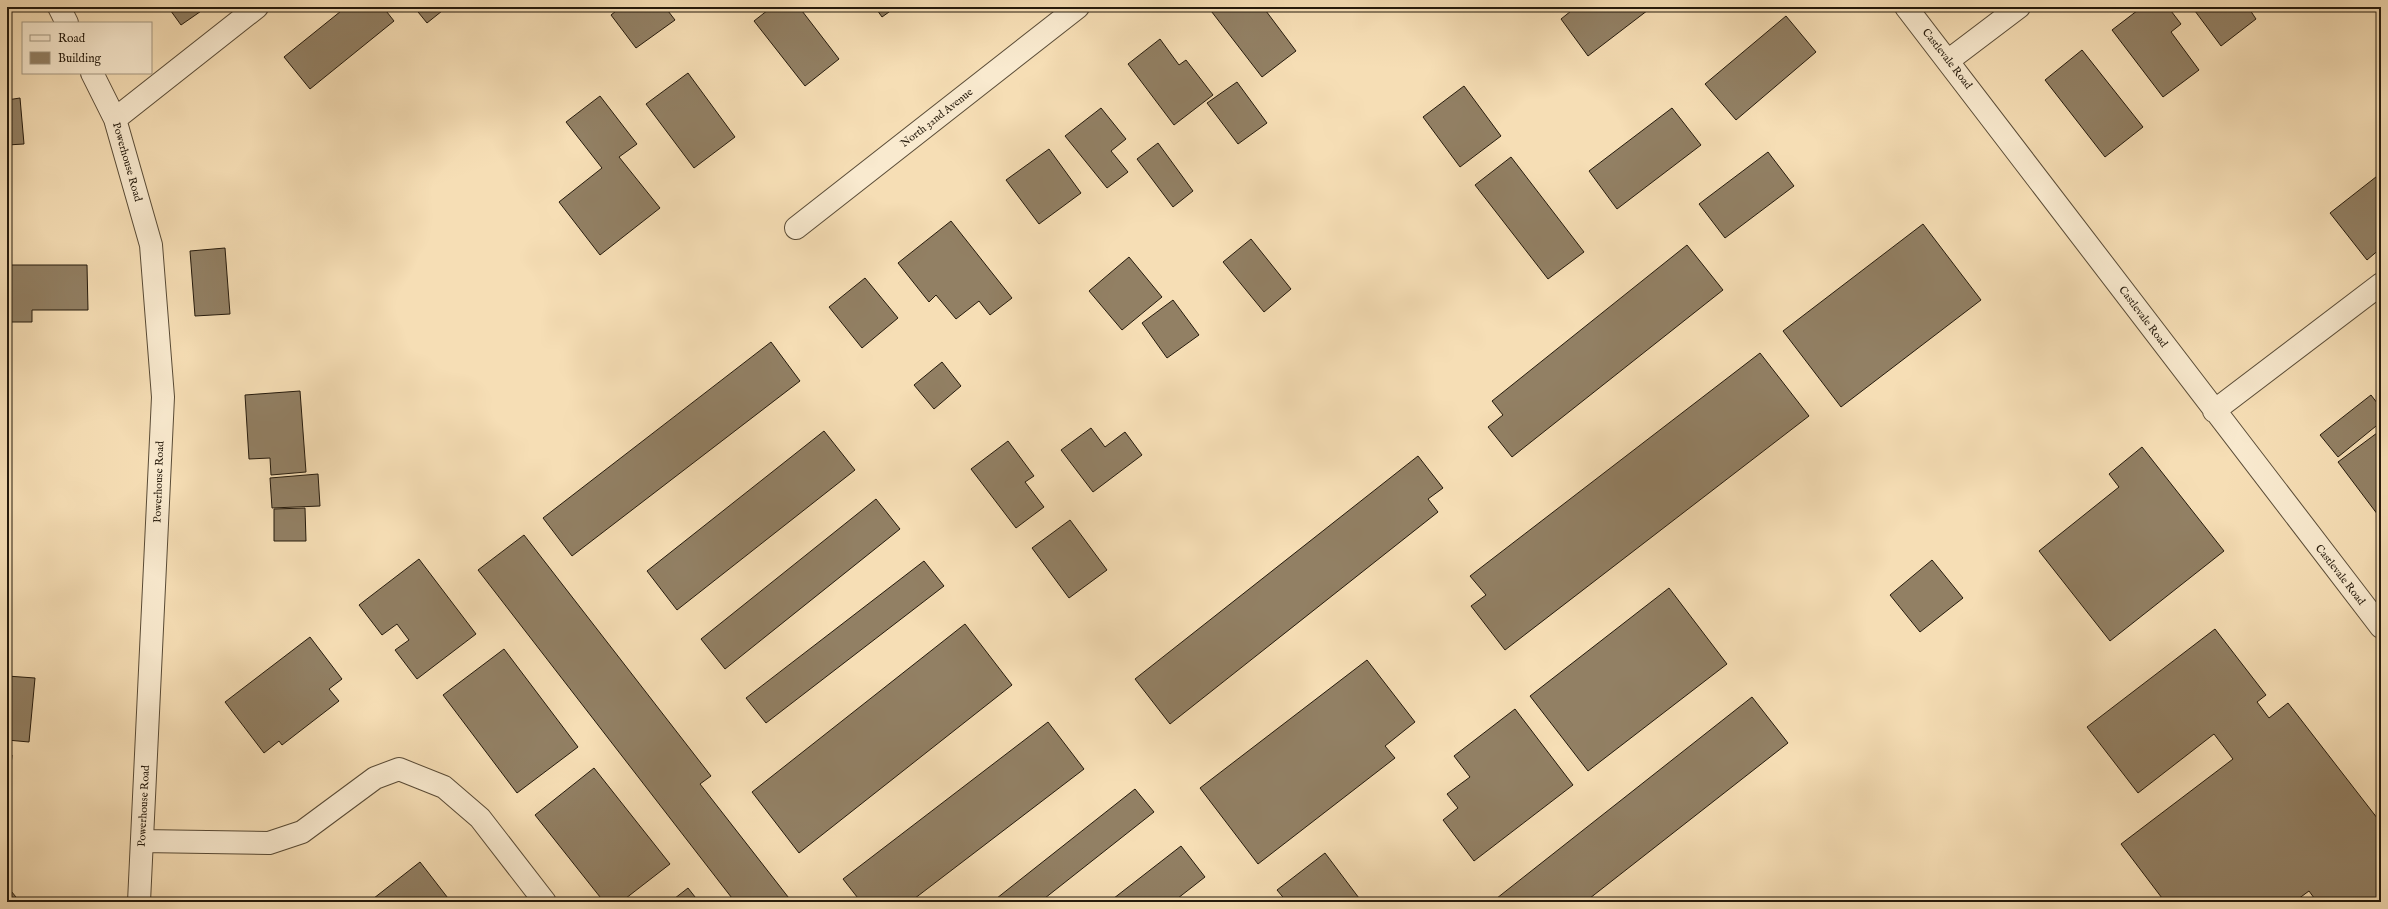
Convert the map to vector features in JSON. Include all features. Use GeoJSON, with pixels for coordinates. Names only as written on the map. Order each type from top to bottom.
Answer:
{"type":"FeatureCollection","features":[{"type":"Feature","properties":{"kind":"street"},"geometry":{"type":"LineString","coordinates":[[59,7],[66,22]]}},
{"type":"Feature","properties":{"kind":"street"},"geometry":{"type":"LineString","coordinates":[[115,119],[257,7]]}},
{"type":"Feature","properties":{"kind":"street","name":"North 32nd Avenue"},"geometry":{"type":"LineString","coordinates":[[796,228],[1078,7]]}},
{"type":"Feature","properties":{"kind":"street","name":"Castlevale Road"},"geometry":{"type":"LineString","coordinates":[[1906,7],[1949,60],[2214,410],[2381,627]]}},
{"type":"Feature","properties":{"kind":"street"},"geometry":{"type":"LineString","coordinates":[[1949,60],[2019,7]]}},
{"type":"Feature","properties":{"kind":"street","name":"Powerhouse Road"},"geometry":{"type":"LineString","coordinates":[[92,74],[115,119],[151,245],[162,397],[139,902]]}},
{"type":"Feature","properties":{"kind":"street"},"geometry":{"type":"LineString","coordinates":[[2214,410],[2381,284]]}},
{"type":"Feature","properties":{"kind":"street"},"geometry":{"type":"LineString","coordinates":[[142,841],[269,843],[302,832],[375,778],[399,769],[444,787],[480,818],[545,902]]}},
{"type":"Feature","properties":{"kind":"building"},"geometry":{"type":"Polygon","coordinates":[[[168,7],[207,7],[181,25],[168,7]]]}},
{"type":"Feature","properties":{"kind":"building"},"geometry":{"type":"Polygon","coordinates":[[[346,7],[383,7],[394,21],[310,89],[284,57],[346,7]]]}},
{"type":"Feature","properties":{"kind":"building"},"geometry":{"type":"Polygon","coordinates":[[[414,7],[447,7],[427,23],[414,7]]]}},
{"type":"Feature","properties":{"kind":"building"},"geometry":{"type":"Polygon","coordinates":[[[621,7],[665,7],[675,20],[636,48],[611,15],[621,7]]]}},
{"type":"Feature","properties":{"kind":"building"},"geometry":{"type":"Polygon","coordinates":[[[766,7],[799,7],[839,59],[805,86],[754,21],[768,10],[766,7]]]}},
{"type":"Feature","properties":{"kind":"building"},"geometry":{"type":"Polygon","coordinates":[[[875,7],[896,7],[882,17],[875,7]]]}},
{"type":"Feature","properties":{"kind":"building"},"geometry":{"type":"Polygon","coordinates":[[[1208,7],[1263,7],[1296,51],[1262,77],[1208,7]]]}},
{"type":"Feature","properties":{"kind":"building"},"geometry":{"type":"Polygon","coordinates":[[[1576,7],[1652,7],[1588,56],[1561,19],[1576,7]]]}},
{"type":"Feature","properties":{"kind":"building"},"geometry":{"type":"Polygon","coordinates":[[[2142,7],[2168,7],[2181,24],[2171,32],[2199,70],[2163,97],[2112,30],[2142,7]]]}},
{"type":"Feature","properties":{"kind":"building"},"geometry":{"type":"Polygon","coordinates":[[[2192,7],[2248,7],[2256,19],[2221,46],[2192,7]]]}},
{"type":"Feature","properties":{"kind":"building"},"geometry":{"type":"Polygon","coordinates":[[[1786,16],[1816,52],[1736,120],[1705,84],[1786,16]]]}},
{"type":"Feature","properties":{"kind":"building"},"geometry":{"type":"Polygon","coordinates":[[[1160,39],[1179,65],[1186,60],[1213,95],[1174,125],[1128,64],[1160,39]]]}},
{"type":"Feature","properties":{"kind":"building"},"geometry":{"type":"Polygon","coordinates":[[[2082,50],[2143,127],[2105,157],[2045,80],[2082,50]]]}},
{"type":"Feature","properties":{"kind":"building"},"geometry":{"type":"Polygon","coordinates":[[[688,73],[735,137],[694,168],[646,104],[688,73]]]}},
{"type":"Feature","properties":{"kind":"building"},"geometry":{"type":"Polygon","coordinates":[[[1237,82],[1267,123],[1238,144],[1207,103],[1237,82]]]}},
{"type":"Feature","properties":{"kind":"building"},"geometry":{"type":"Polygon","coordinates":[[[1464,86],[1501,136],[1460,167],[1423,117],[1464,86]]]}},
{"type":"Feature","properties":{"kind":"building"},"geometry":{"type":"Polygon","coordinates":[[[600,96],[637,144],[619,157],[660,208],[600,255],[559,202],[602,168],[566,122],[600,96]]]}},
{"type":"Feature","properties":{"kind":"building"},"geometry":{"type":"Polygon","coordinates":[[[20,98],[24,144],[7,145],[7,100],[20,98]]]}},
{"type":"Feature","properties":{"kind":"building"},"geometry":{"type":"Polygon","coordinates":[[[1101,108],[1126,139],[1111,151],[1128,172],[1107,188],[1065,136],[1101,108]]]}},
{"type":"Feature","properties":{"kind":"building"},"geometry":{"type":"Polygon","coordinates":[[[1672,108],[1701,145],[1617,209],[1589,171],[1672,108]]]}},
{"type":"Feature","properties":{"kind":"building"},"geometry":{"type":"Polygon","coordinates":[[[1158,143],[1193,191],[1173,207],[1137,159],[1158,143]]]}},
{"type":"Feature","properties":{"kind":"building"},"geometry":{"type":"Polygon","coordinates":[[[1049,149],[1081,193],[1039,224],[1006,180],[1049,149]]]}},
{"type":"Feature","properties":{"kind":"building"},"geometry":{"type":"Polygon","coordinates":[[[1768,152],[1794,186],[1725,238],[1699,204],[1768,152]]]}},
{"type":"Feature","properties":{"kind":"building"},"geometry":{"type":"Polygon","coordinates":[[[1511,157],[1584,252],[1548,279],[1475,185],[1511,157]]]}},
{"type":"Feature","properties":{"kind":"building"},"geometry":{"type":"Polygon","coordinates":[[[2381,173],[2381,248],[2367,260],[2330,213],[2381,173]]]}},
{"type":"Feature","properties":{"kind":"building"},"geometry":{"type":"Polygon","coordinates":[[[951,221],[1012,298],[990,315],[979,301],[956,319],[936,295],[929,302],[898,263],[951,221]]]}},
{"type":"Feature","properties":{"kind":"building"},"geometry":{"type":"Polygon","coordinates":[[[1923,224],[1981,300],[1841,407],[1783,331],[1923,224]]]}},
{"type":"Feature","properties":{"kind":"building"},"geometry":{"type":"Polygon","coordinates":[[[1251,239],[1291,289],[1264,312],[1223,262],[1251,239]]]}},
{"type":"Feature","properties":{"kind":"building"},"geometry":{"type":"Polygon","coordinates":[[[1687,245],[1723,290],[1512,457],[1488,427],[1503,415],[1492,401],[1687,245]]]}},
{"type":"Feature","properties":{"kind":"building"},"geometry":{"type":"Polygon","coordinates":[[[225,248],[230,314],[195,316],[190,251],[225,248]]]}},
{"type":"Feature","properties":{"kind":"building"},"geometry":{"type":"Polygon","coordinates":[[[1129,257],[1162,297],[1122,330],[1089,291],[1129,257]]]}},
{"type":"Feature","properties":{"kind":"building"},"geometry":{"type":"Polygon","coordinates":[[[7,265],[87,265],[88,310],[32,310],[32,322],[7,322],[7,265]]]}},
{"type":"Feature","properties":{"kind":"building"},"geometry":{"type":"Polygon","coordinates":[[[865,278],[898,318],[862,348],[829,307],[865,278]]]}},
{"type":"Feature","properties":{"kind":"building"},"geometry":{"type":"Polygon","coordinates":[[[1173,300],[1199,335],[1167,358],[1142,323],[1173,300]]]}},
{"type":"Feature","properties":{"kind":"building"},"geometry":{"type":"Polygon","coordinates":[[[771,342],[800,381],[572,556],[543,518],[771,342]]]}},
{"type":"Feature","properties":{"kind":"building"},"geometry":{"type":"Polygon","coordinates":[[[1760,353],[1809,416],[1505,650],[1471,606],[1486,595],[1470,576],[1760,353]]]}},
{"type":"Feature","properties":{"kind":"building"},"geometry":{"type":"Polygon","coordinates":[[[942,362],[961,386],[934,409],[914,385],[942,362]]]}},
{"type":"Feature","properties":{"kind":"building"},"geometry":{"type":"Polygon","coordinates":[[[300,391],[306,472],[271,475],[270,458],[249,459],[245,395],[300,391]]]}},
{"type":"Feature","properties":{"kind":"building"},"geometry":{"type":"Polygon","coordinates":[[[2371,395],[2381,408],[2381,422],[2338,457],[2320,435],[2371,395]]]}},
{"type":"Feature","properties":{"kind":"building"},"geometry":{"type":"Polygon","coordinates":[[[1091,428],[1105,447],[1125,432],[1142,455],[1093,492],[1061,450],[1091,428]]]}},
{"type":"Feature","properties":{"kind":"building"},"geometry":{"type":"Polygon","coordinates":[[[2381,430],[2381,519],[2338,462],[2381,430]]]}},
{"type":"Feature","properties":{"kind":"building"},"geometry":{"type":"Polygon","coordinates":[[[824,431],[855,470],[677,610],[647,571],[824,431]]]}},
{"type":"Feature","properties":{"kind":"building"},"geometry":{"type":"Polygon","coordinates":[[[1008,441],[1034,476],[1025,482],[1044,507],[1016,528],[971,469],[1008,441]]]}},
{"type":"Feature","properties":{"kind":"building"},"geometry":{"type":"Polygon","coordinates":[[[2142,447],[2224,551],[2110,641],[2039,551],[2119,487],[2109,474],[2142,447]]]}},
{"type":"Feature","properties":{"kind":"building"},"geometry":{"type":"Polygon","coordinates":[[[1418,456],[1443,488],[1428,499],[1438,512],[1170,724],[1135,679],[1418,456]]]}},
{"type":"Feature","properties":{"kind":"building"},"geometry":{"type":"Polygon","coordinates":[[[7,473],[9,473],[7,544],[7,473]]]}},
{"type":"Feature","properties":{"kind":"building"},"geometry":{"type":"Polygon","coordinates":[[[318,474],[320,506],[272,508],[270,478],[318,474]]]}},
{"type":"Feature","properties":{"kind":"building"},"geometry":{"type":"Polygon","coordinates":[[[876,499],[900,529],[725,669],[701,639],[876,499]]]}},
{"type":"Feature","properties":{"kind":"building"},"geometry":{"type":"Polygon","coordinates":[[[305,508],[306,541],[274,541],[274,509],[305,508]]]}},
{"type":"Feature","properties":{"kind":"building"},"geometry":{"type":"Polygon","coordinates":[[[1070,520],[1107,570],[1069,598],[1032,548],[1070,520]]]}},
{"type":"Feature","properties":{"kind":"building"},"geometry":{"type":"Polygon","coordinates":[[[524,535],[711,776],[700,784],[792,902],[735,902],[478,570],[524,535]]]}},
{"type":"Feature","properties":{"kind":"building"},"geometry":{"type":"Polygon","coordinates":[[[419,559],[476,634],[417,679],[395,650],[409,640],[397,624],[382,635],[359,605],[419,559]]]}},
{"type":"Feature","properties":{"kind":"building"},"geometry":{"type":"Polygon","coordinates":[[[1932,560],[1963,598],[1920,632],[1890,595],[1932,560]]]}},
{"type":"Feature","properties":{"kind":"building"},"geometry":{"type":"Polygon","coordinates":[[[924,561],[944,586],[766,723],[746,698],[924,561]]]}},
{"type":"Feature","properties":{"kind":"building"},"geometry":{"type":"Polygon","coordinates":[[[1669,588],[1727,664],[1588,771],[1530,696],[1669,588]]]}},
{"type":"Feature","properties":{"kind":"building"},"geometry":{"type":"Polygon","coordinates":[[[965,624],[1012,685],[799,853],[752,792],[965,624]]]}},
{"type":"Feature","properties":{"kind":"building"},"geometry":{"type":"Polygon","coordinates":[[[2215,629],[2266,695],[2257,702],[2269,718],[2288,703],[2381,823],[2381,902],[2317,902],[2309,891],[2294,902],[2165,902],[2121,844],[2233,759],[2214,734],[2138,793],[2087,727],[2215,629]]]}},
{"type":"Feature","properties":{"kind":"building"},"geometry":{"type":"Polygon","coordinates":[[[310,637],[342,679],[329,689],[339,701],[282,745],[279,741],[264,753],[225,702],[310,637]]]}},
{"type":"Feature","properties":{"kind":"building"},"geometry":{"type":"Polygon","coordinates":[[[504,649],[578,747],[517,793],[443,695],[504,649]]]}},
{"type":"Feature","properties":{"kind":"building"},"geometry":{"type":"Polygon","coordinates":[[[1367,660],[1415,722],[1385,746],[1395,758],[1258,864],[1200,788],[1367,660]]]}},
{"type":"Feature","properties":{"kind":"building"},"geometry":{"type":"Polygon","coordinates":[[[7,676],[35,678],[29,742],[7,740],[7,676]]]}},
{"type":"Feature","properties":{"kind":"building"},"geometry":{"type":"Polygon","coordinates":[[[1752,697],[1788,743],[1585,902],[1492,902],[1752,697]]]}},
{"type":"Feature","properties":{"kind":"building"},"geometry":{"type":"Polygon","coordinates":[[[1515,709],[1573,785],[1474,861],[1443,820],[1458,808],[1447,794],[1470,777],[1454,756],[1515,709]]]}},
{"type":"Feature","properties":{"kind":"building"},"geometry":{"type":"Polygon","coordinates":[[[1048,722],[1084,769],[910,902],[861,902],[843,879],[1048,722]]]}},
{"type":"Feature","properties":{"kind":"building"},"geometry":{"type":"Polygon","coordinates":[[[7,755],[12,755],[7,809],[7,755]]]}},
{"type":"Feature","properties":{"kind":"building"},"geometry":{"type":"Polygon","coordinates":[[[594,768],[670,864],[621,902],[604,902],[535,815],[594,768]]]}},
{"type":"Feature","properties":{"kind":"building"},"geometry":{"type":"Polygon","coordinates":[[[1135,789],[1154,812],[1040,902],[992,902],[1135,789]]]}},
{"type":"Feature","properties":{"kind":"building"},"geometry":{"type":"Polygon","coordinates":[[[1181,846],[1205,877],[1173,902],[1109,902],[1181,846]]]}},
{"type":"Feature","properties":{"kind":"building"},"geometry":{"type":"Polygon","coordinates":[[[1325,853],[1362,902],[1287,902],[1277,890],[1325,853]]]}},
{"type":"Feature","properties":{"kind":"building"},"geometry":{"type":"Polygon","coordinates":[[[420,862],[451,902],[369,902],[420,862]]]}},
{"type":"Feature","properties":{"kind":"building"},"geometry":{"type":"Polygon","coordinates":[[[7,886],[20,902],[7,902],[7,886]]]}},
{"type":"Feature","properties":{"kind":"building"},"geometry":{"type":"Polygon","coordinates":[[[688,888],[699,902],[670,902],[688,888]]]}}]}
